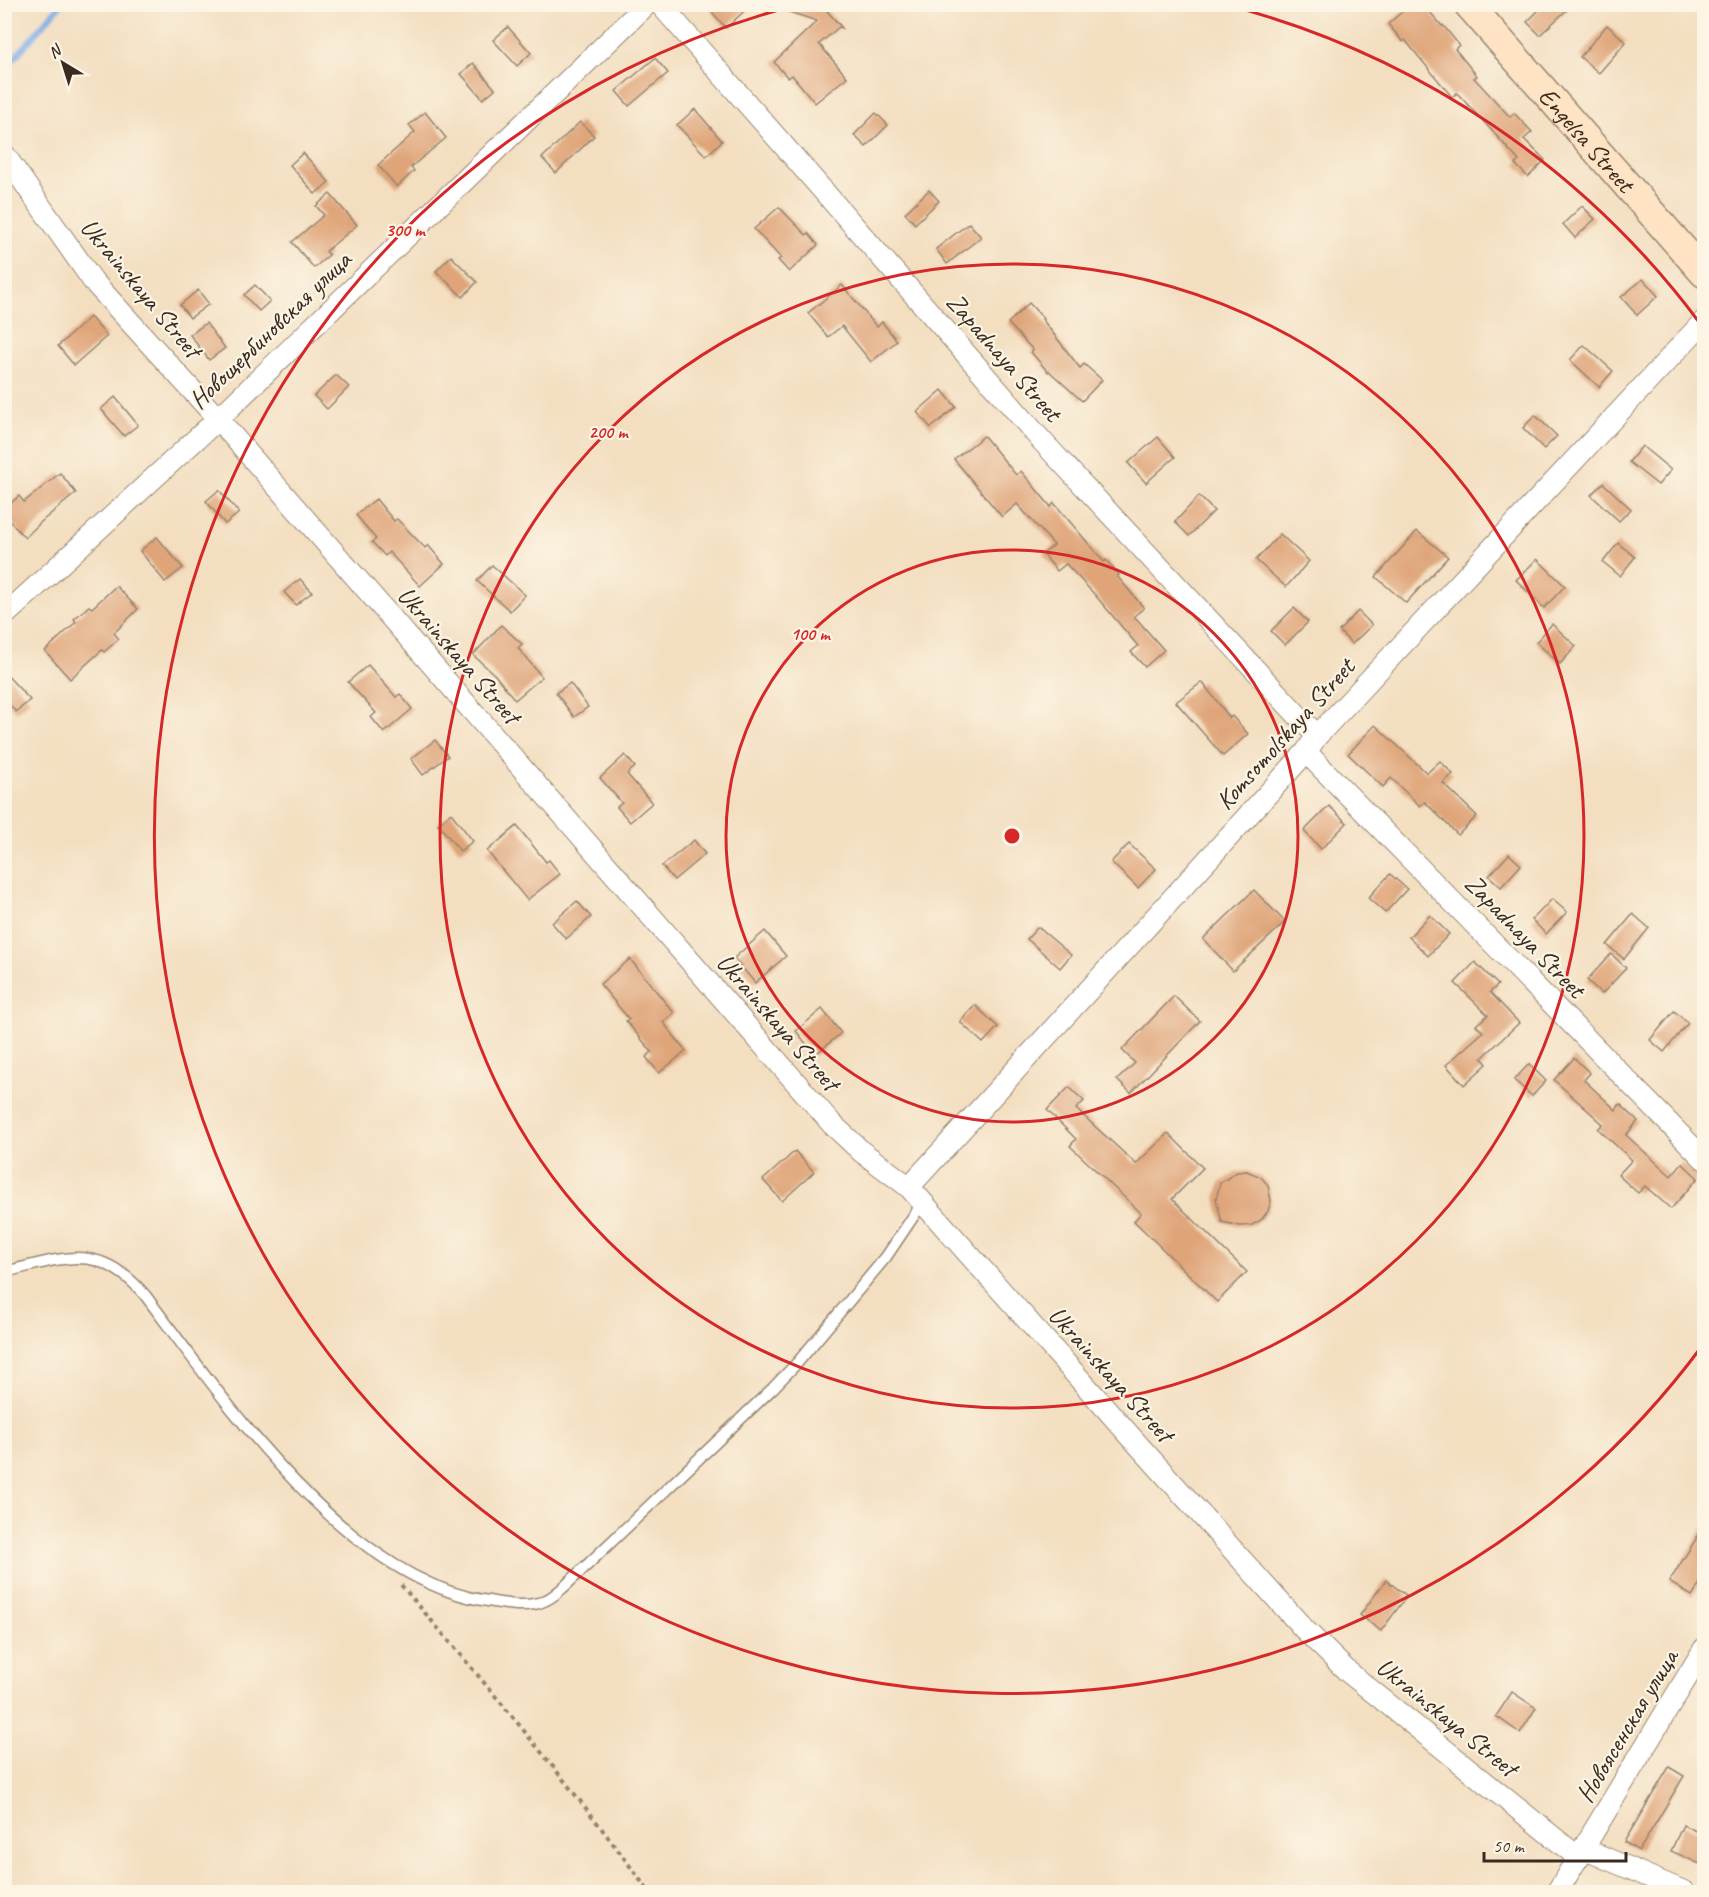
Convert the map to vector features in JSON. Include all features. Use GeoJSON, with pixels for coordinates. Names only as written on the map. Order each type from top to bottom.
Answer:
{"type":"FeatureCollection","features":[{"type":"Feature","properties":{"kind":"main road","name":"Engelsa Street"},"geometry":{"type":"LineString","coordinates":[[1468,4],[1704,273]]}},
{"type":"Feature","properties":{"kind":"street","name":"Новощербиновская улица"},"geometry":{"type":"LineString","coordinates":[[4,616],[218,419],[647,4]]}},
{"type":"Feature","properties":{"kind":"street","name":"Zapadnaya Street"},"geometry":{"type":"LineString","coordinates":[[660,4],[1042,441],[1312,744],[1704,1159]]}},
{"type":"Feature","properties":{"kind":"street","name":"Ukrainskaya Street"},"geometry":{"type":"LineString","coordinates":[[4,154],[93,281],[218,419],[832,1124],[862,1152],[916,1194],[1304,1629],[1347,1671],[1581,1854],[1685,1893]]}},
{"type":"Feature","properties":{"kind":"street","name":"Komsomolskaya Street"},"geometry":{"type":"LineString","coordinates":[[916,1194],[1312,744],[1704,321]]}},
{"type":"Feature","properties":{"kind":"street","name":"Новоясенская улица"},"geometry":{"type":"LineString","coordinates":[[1557,1893],[1704,1649]]}},
{"type":"Feature","properties":{"kind":"lane"},"geometry":{"type":"LineString","coordinates":[[4,1272],[67,1258],[91,1258],[114,1266],[130,1277],[145,1295],[240,1421],[305,1491],[360,1541],[405,1570],[451,1594],[518,1605],[545,1600],[565,1586],[772,1389],[798,1362],[886,1257],[916,1194]]}},
{"type":"Feature","properties":{"kind":"path"},"geometry":{"type":"LineString","coordinates":[[396,1580],[485,1683],[649,1893]]}},
{"type":"Feature","properties":{"kind":"building"},"geometry":{"type":"Polygon","coordinates":[[[718,4],[752,4],[726,28],[711,11],[718,4]]]}},
{"type":"Feature","properties":{"kind":"building"},"geometry":{"type":"Polygon","coordinates":[[[778,4],[821,4],[842,28],[839,27],[819,44],[847,77],[815,103],[792,75],[788,78],[774,62],[817,21],[777,8],[778,4]]]}},
{"type":"Feature","properties":{"kind":"building"},"geometry":{"type":"Polygon","coordinates":[[[1411,4],[1423,4],[1443,25],[1459,45],[1455,49],[1477,76],[1474,78],[1510,117],[1514,113],[1532,132],[1524,139],[1545,160],[1528,177],[1515,164],[1519,161],[1494,133],[1457,93],[1452,97],[1405,40],[1403,42],[1388,24],[1411,4]]]}},
{"type":"Feature","properties":{"kind":"building"},"geometry":{"type":"Polygon","coordinates":[[[1545,4],[1573,4],[1540,35],[1527,22],[1545,4]]]}},
{"type":"Feature","properties":{"kind":"building"},"geometry":{"type":"Polygon","coordinates":[[[1607,25],[1626,42],[1599,73],[1580,57],[1607,25]]]}},
{"type":"Feature","properties":{"kind":"building"},"geometry":{"type":"Polygon","coordinates":[[[508,27],[531,53],[517,66],[493,40],[508,27]]]}},
{"type":"Feature","properties":{"kind":"building"},"geometry":{"type":"Polygon","coordinates":[[[655,58],[668,73],[629,106],[616,91],[655,58]]]}},
{"type":"Feature","properties":{"kind":"building"},"geometry":{"type":"Polygon","coordinates":[[[473,63],[495,89],[483,99],[461,74],[473,63]]]}},
{"type":"Feature","properties":{"kind":"building"},"geometry":{"type":"Polygon","coordinates":[[[695,109],[722,141],[706,156],[677,125],[695,109]]]}},
{"type":"Feature","properties":{"kind":"building"},"geometry":{"type":"Polygon","coordinates":[[[425,112],[446,138],[411,167],[414,171],[397,187],[378,165],[415,132],[409,125],[425,112]]]}},
{"type":"Feature","properties":{"kind":"building"},"geometry":{"type":"Polygon","coordinates":[[[876,113],[888,125],[866,147],[854,135],[876,113]]]}},
{"type":"Feature","properties":{"kind":"building"},"geometry":{"type":"Polygon","coordinates":[[[580,122],[594,136],[556,173],[542,158],[580,122]]]}},
{"type":"Feature","properties":{"kind":"building"},"geometry":{"type":"Polygon","coordinates":[[[303,153],[329,182],[315,194],[290,165],[303,153]]]}},
{"type":"Feature","properties":{"kind":"building"},"geometry":{"type":"Polygon","coordinates":[[[929,190],[939,201],[915,224],[905,213],[929,190]]]}},
{"type":"Feature","properties":{"kind":"building"},"geometry":{"type":"Polygon","coordinates":[[[330,194],[357,225],[326,251],[329,255],[314,268],[292,242],[324,215],[316,206],[330,194]]]}},
{"type":"Feature","properties":{"kind":"building"},"geometry":{"type":"Polygon","coordinates":[[[1582,206],[1595,219],[1575,238],[1563,224],[1582,206]]]}},
{"type":"Feature","properties":{"kind":"building"},"geometry":{"type":"Polygon","coordinates":[[[779,207],[818,245],[789,272],[778,260],[781,258],[754,229],[779,207]]]}},
{"type":"Feature","properties":{"kind":"building"},"geometry":{"type":"Polygon","coordinates":[[[969,223],[981,237],[947,264],[936,249],[969,223]]]}},
{"type":"Feature","properties":{"kind":"building"},"geometry":{"type":"Polygon","coordinates":[[[451,256],[477,282],[463,297],[436,271],[451,256]]]}},
{"type":"Feature","properties":{"kind":"building"},"geometry":{"type":"Polygon","coordinates":[[[1643,279],[1658,296],[1637,315],[1621,297],[1643,279]]]}},
{"type":"Feature","properties":{"kind":"building"},"geometry":{"type":"Polygon","coordinates":[[[255,285],[270,301],[259,311],[244,295],[255,285]]]}},
{"type":"Feature","properties":{"kind":"building"},"geometry":{"type":"Polygon","coordinates":[[[842,285],[877,327],[882,322],[897,341],[871,362],[842,326],[828,337],[808,313],[842,285]]]}},
{"type":"Feature","properties":{"kind":"building"},"geometry":{"type":"Polygon","coordinates":[[[198,290],[209,304],[190,318],[180,305],[198,290]]]}},
{"type":"Feature","properties":{"kind":"building"},"geometry":{"type":"Polygon","coordinates":[[[1029,303],[1080,368],[1084,364],[1102,380],[1082,401],[1048,372],[1031,352],[1033,350],[1008,323],[1029,303]]]}},
{"type":"Feature","properties":{"kind":"building"},"geometry":{"type":"Polygon","coordinates":[[[90,317],[107,336],[74,365],[58,346],[90,317]]]}},
{"type":"Feature","properties":{"kind":"building"},"geometry":{"type":"Polygon","coordinates":[[[206,323],[225,348],[209,360],[190,335],[206,323]]]}},
{"type":"Feature","properties":{"kind":"building"},"geometry":{"type":"Polygon","coordinates":[[[1584,345],[1613,371],[1599,387],[1570,360],[1584,345]]]}},
{"type":"Feature","properties":{"kind":"building"},"geometry":{"type":"Polygon","coordinates":[[[336,375],[349,387],[327,409],[314,396],[336,375]]]}},
{"type":"Feature","properties":{"kind":"building"},"geometry":{"type":"Polygon","coordinates":[[[942,390],[956,407],[931,428],[917,412],[942,390]]]}},
{"type":"Feature","properties":{"kind":"building"},"geometry":{"type":"Polygon","coordinates":[[[115,397],[138,425],[124,436],[101,409],[115,397]]]}},
{"type":"Feature","properties":{"kind":"building"},"geometry":{"type":"Polygon","coordinates":[[[1535,415],[1557,436],[1544,449],[1523,428],[1535,415]]]}},
{"type":"Feature","properties":{"kind":"building"},"geometry":{"type":"Polygon","coordinates":[[[984,436],[1016,475],[1021,471],[1051,507],[1054,503],[1104,562],[1106,560],[1119,575],[1117,576],[1144,608],[1134,616],[1164,650],[1145,667],[1131,652],[1138,646],[1095,595],[1066,564],[1057,571],[1043,554],[1054,545],[1017,504],[1002,517],[954,459],[984,436]]]}},
{"type":"Feature","properties":{"kind":"building"},"geometry":{"type":"Polygon","coordinates":[[[1158,437],[1175,457],[1146,483],[1128,463],[1158,437]]]}},
{"type":"Feature","properties":{"kind":"building"},"geometry":{"type":"Polygon","coordinates":[[[1642,446],[1671,470],[1658,485],[1629,462],[1642,446]]]}},
{"type":"Feature","properties":{"kind":"building"},"geometry":{"type":"Polygon","coordinates":[[[60,473],[76,493],[25,538],[4,515],[4,509],[19,496],[24,502],[60,473]]]}},
{"type":"Feature","properties":{"kind":"building"},"geometry":{"type":"Polygon","coordinates":[[[1603,483],[1631,509],[1619,521],[1591,495],[1603,483]]]}},
{"type":"Feature","properties":{"kind":"building"},"geometry":{"type":"Polygon","coordinates":[[[219,490],[239,513],[225,524],[206,501],[219,490]]]}},
{"type":"Feature","properties":{"kind":"building"},"geometry":{"type":"Polygon","coordinates":[[[1199,496],[1214,511],[1189,536],[1175,522],[1199,496]]]}},
{"type":"Feature","properties":{"kind":"building"},"geometry":{"type":"Polygon","coordinates":[[[376,499],[394,521],[397,519],[425,548],[428,545],[444,564],[420,586],[389,552],[385,556],[372,542],[376,539],[356,515],[376,499]]]}},
{"type":"Feature","properties":{"kind":"building"},"geometry":{"type":"Polygon","coordinates":[[[1417,531],[1448,557],[1406,603],[1376,577],[1417,531]]]}},
{"type":"Feature","properties":{"kind":"building"},"geometry":{"type":"Polygon","coordinates":[[[1280,534],[1309,561],[1286,587],[1256,560],[1280,534]]]}},
{"type":"Feature","properties":{"kind":"building"},"geometry":{"type":"Polygon","coordinates":[[[157,537],[183,568],[165,582],[140,551],[157,537]]]}},
{"type":"Feature","properties":{"kind":"building"},"geometry":{"type":"Polygon","coordinates":[[[1618,543],[1635,557],[1620,576],[1603,562],[1618,543]]]}},
{"type":"Feature","properties":{"kind":"building"},"geometry":{"type":"Polygon","coordinates":[[[1537,559],[1565,586],[1544,608],[1516,580],[1537,559]]]}},
{"type":"Feature","properties":{"kind":"building"},"geometry":{"type":"Polygon","coordinates":[[[492,565],[525,595],[510,611],[477,581],[492,565]]]}},
{"type":"Feature","properties":{"kind":"building"},"geometry":{"type":"Polygon","coordinates":[[[300,579],[312,592],[296,605],[284,592],[300,579]]]}},
{"type":"Feature","properties":{"kind":"building"},"geometry":{"type":"Polygon","coordinates":[[[116,586],[138,609],[114,633],[119,639],[104,652],[102,650],[70,679],[45,651],[76,622],[74,619],[89,606],[92,608],[116,586]]]}},
{"type":"Feature","properties":{"kind":"building"},"geometry":{"type":"Polygon","coordinates":[[[1294,608],[1308,622],[1285,645],[1271,631],[1294,608]]]}},
{"type":"Feature","properties":{"kind":"building"},"geometry":{"type":"Polygon","coordinates":[[[1358,611],[1372,625],[1352,644],[1339,631],[1358,611]]]}},
{"type":"Feature","properties":{"kind":"building"},"geometry":{"type":"Polygon","coordinates":[[[1552,624],[1576,646],[1560,664],[1536,642],[1552,624]]]}},
{"type":"Feature","properties":{"kind":"building"},"geometry":{"type":"Polygon","coordinates":[[[501,625],[522,644],[518,648],[542,677],[515,700],[495,675],[473,655],[501,625]]]}},
{"type":"Feature","properties":{"kind":"building"},"geometry":{"type":"Polygon","coordinates":[[[368,665],[396,697],[400,694],[412,709],[384,733],[371,717],[376,713],[348,682],[368,665]]]}},
{"type":"Feature","properties":{"kind":"building"},"geometry":{"type":"Polygon","coordinates":[[[4,672],[30,700],[16,712],[4,699],[4,672]]]}},
{"type":"Feature","properties":{"kind":"building"},"geometry":{"type":"Polygon","coordinates":[[[1202,682],[1230,718],[1232,716],[1248,734],[1223,756],[1176,702],[1202,682]]]}},
{"type":"Feature","properties":{"kind":"building"},"geometry":{"type":"Polygon","coordinates":[[[570,683],[588,707],[574,717],[556,693],[570,683]]]}},
{"type":"Feature","properties":{"kind":"building"},"geometry":{"type":"Polygon","coordinates":[[[1375,725],[1427,773],[1440,761],[1453,774],[1443,783],[1477,816],[1458,835],[1425,802],[1420,806],[1391,778],[1383,787],[1348,754],[1375,725]]]}},
{"type":"Feature","properties":{"kind":"building"},"geometry":{"type":"Polygon","coordinates":[[[435,740],[448,756],[423,775],[411,759],[435,740]]]}},
{"type":"Feature","properties":{"kind":"building"},"geometry":{"type":"Polygon","coordinates":[[[625,755],[635,767],[627,774],[652,803],[630,822],[617,807],[622,803],[600,778],[625,755]]]}},
{"type":"Feature","properties":{"kind":"building"},"geometry":{"type":"Polygon","coordinates":[[[1329,806],[1347,823],[1321,849],[1304,831],[1329,806]]]}},
{"type":"Feature","properties":{"kind":"building"},"geometry":{"type":"Polygon","coordinates":[[[451,813],[473,841],[460,851],[438,824],[451,813]]]}},
{"type":"Feature","properties":{"kind":"building"},"geometry":{"type":"Polygon","coordinates":[[[517,826],[546,862],[549,860],[560,874],[527,900],[487,851],[517,826]]]}},
{"type":"Feature","properties":{"kind":"building"},"geometry":{"type":"Polygon","coordinates":[[[694,840],[705,854],[674,880],[662,866],[694,840]]]}},
{"type":"Feature","properties":{"kind":"building"},"geometry":{"type":"Polygon","coordinates":[[[1129,844],[1156,869],[1138,888],[1111,862],[1129,844]]]}},
{"type":"Feature","properties":{"kind":"building"},"geometry":{"type":"Polygon","coordinates":[[[1509,854],[1521,865],[1501,887],[1489,876],[1509,854]]]}},
{"type":"Feature","properties":{"kind":"building"},"geometry":{"type":"Polygon","coordinates":[[[1390,874],[1407,889],[1385,913],[1368,898],[1390,874]]]}},
{"type":"Feature","properties":{"kind":"building"},"geometry":{"type":"Polygon","coordinates":[[[1254,890],[1285,922],[1233,971],[1203,939],[1254,890]]]}},
{"type":"Feature","properties":{"kind":"building"},"geometry":{"type":"Polygon","coordinates":[[[1552,899],[1567,912],[1546,934],[1532,920],[1552,899]]]}},
{"type":"Feature","properties":{"kind":"building"},"geometry":{"type":"Polygon","coordinates":[[[577,901],[591,917],[566,939],[552,923],[577,901]]]}},
{"type":"Feature","properties":{"kind":"building"},"geometry":{"type":"Polygon","coordinates":[[[1633,914],[1649,928],[1624,959],[1607,945],[1633,914]]]}},
{"type":"Feature","properties":{"kind":"building"},"geometry":{"type":"Polygon","coordinates":[[[1430,915],[1449,934],[1428,956],[1409,937],[1430,915]]]}},
{"type":"Feature","properties":{"kind":"building"},"geometry":{"type":"Polygon","coordinates":[[[1038,927],[1071,955],[1060,968],[1027,939],[1038,927]]]}},
{"type":"Feature","properties":{"kind":"building"},"geometry":{"type":"Polygon","coordinates":[[[765,931],[786,956],[755,983],[734,958],[765,931]]]}},
{"type":"Feature","properties":{"kind":"building"},"geometry":{"type":"Polygon","coordinates":[[[1611,954],[1626,968],[1602,994],[1587,980],[1611,954]]]}},
{"type":"Feature","properties":{"kind":"building"},"geometry":{"type":"Polygon","coordinates":[[[630,959],[674,1013],[663,1022],[686,1051],[659,1073],[646,1057],[652,1052],[626,1021],[629,1019],[600,984],[630,959]]]}},
{"type":"Feature","properties":{"kind":"building"},"geometry":{"type":"Polygon","coordinates":[[[1475,962],[1498,985],[1490,992],[1519,1023],[1482,1058],[1487,1064],[1464,1085],[1446,1065],[1483,1032],[1476,1025],[1488,1015],[1455,983],[1475,962]]]}},
{"type":"Feature","properties":{"kind":"building"},"geometry":{"type":"Polygon","coordinates":[[[1174,996],[1200,1021],[1131,1093],[1117,1080],[1135,1063],[1122,1050],[1174,996]]]}},
{"type":"Feature","properties":{"kind":"building"},"geometry":{"type":"Polygon","coordinates":[[[975,1005],[998,1027],[983,1043],[960,1022],[975,1005]]]}},
{"type":"Feature","properties":{"kind":"building"},"geometry":{"type":"Polygon","coordinates":[[[822,1009],[841,1033],[815,1055],[796,1031],[822,1009]]]}},
{"type":"Feature","properties":{"kind":"building"},"geometry":{"type":"Polygon","coordinates":[[[1674,1011],[1688,1023],[1664,1052],[1650,1040],[1674,1011]]]}},
{"type":"Feature","properties":{"kind":"building"},"geometry":{"type":"Polygon","coordinates":[[[1574,1058],[1590,1073],[1584,1080],[1616,1110],[1620,1104],[1638,1121],[1626,1135],[1671,1176],[1682,1163],[1698,1178],[1671,1209],[1645,1186],[1638,1193],[1618,1175],[1632,1160],[1598,1129],[1603,1124],[1554,1080],[1574,1058]]]}},
{"type":"Feature","properties":{"kind":"building"},"geometry":{"type":"Polygon","coordinates":[[[1529,1064],[1546,1081],[1532,1096],[1514,1080],[1529,1064]]]}},
{"type":"Feature","properties":{"kind":"building"},"geometry":{"type":"Polygon","coordinates":[[[1069,1087],[1084,1101],[1076,1109],[1136,1164],[1168,1133],[1203,1168],[1172,1199],[1247,1272],[1217,1302],[1134,1221],[1141,1213],[1070,1146],[1076,1139],[1047,1110],[1069,1087]]]}},
{"type":"Feature","properties":{"kind":"building"},"geometry":{"type":"Polygon","coordinates":[[[795,1151],[814,1172],[782,1201],[763,1180],[795,1151]]]}},
{"type":"Feature","properties":{"kind":"building"},"geometry":{"type":"Polygon","coordinates":[[[1247,1171],[1261,1177],[1268,1185],[1271,1201],[1268,1211],[1261,1220],[1252,1225],[1240,1226],[1222,1222],[1216,1199],[1220,1183],[1237,1172],[1247,1171]]]}},
{"type":"Feature","properties":{"kind":"building"},"geometry":{"type":"Polygon","coordinates":[[[1704,1526],[1704,1577],[1692,1596],[1669,1582],[1704,1526]]]}},
{"type":"Feature","properties":{"kind":"building"},"geometry":{"type":"Polygon","coordinates":[[[1386,1580],[1407,1596],[1381,1631],[1360,1615],[1386,1580]]]}},
{"type":"Feature","properties":{"kind":"building"},"geometry":{"type":"Polygon","coordinates":[[[1512,1692],[1536,1708],[1520,1733],[1496,1716],[1512,1692]]]}},
{"type":"Feature","properties":{"kind":"building"},"geometry":{"type":"Polygon","coordinates":[[[1669,1767],[1684,1776],[1639,1851],[1624,1842],[1669,1767]]]}},
{"type":"Feature","properties":{"kind":"building"},"geometry":{"type":"Polygon","coordinates":[[[1683,1825],[1704,1835],[1704,1855],[1700,1864],[1671,1851],[1683,1825]]]}},
{"type":"Feature","properties":{"kind":"waterway"},"geometry":{"type":"LineString","coordinates":[[4,70],[61,4]]}}]}
